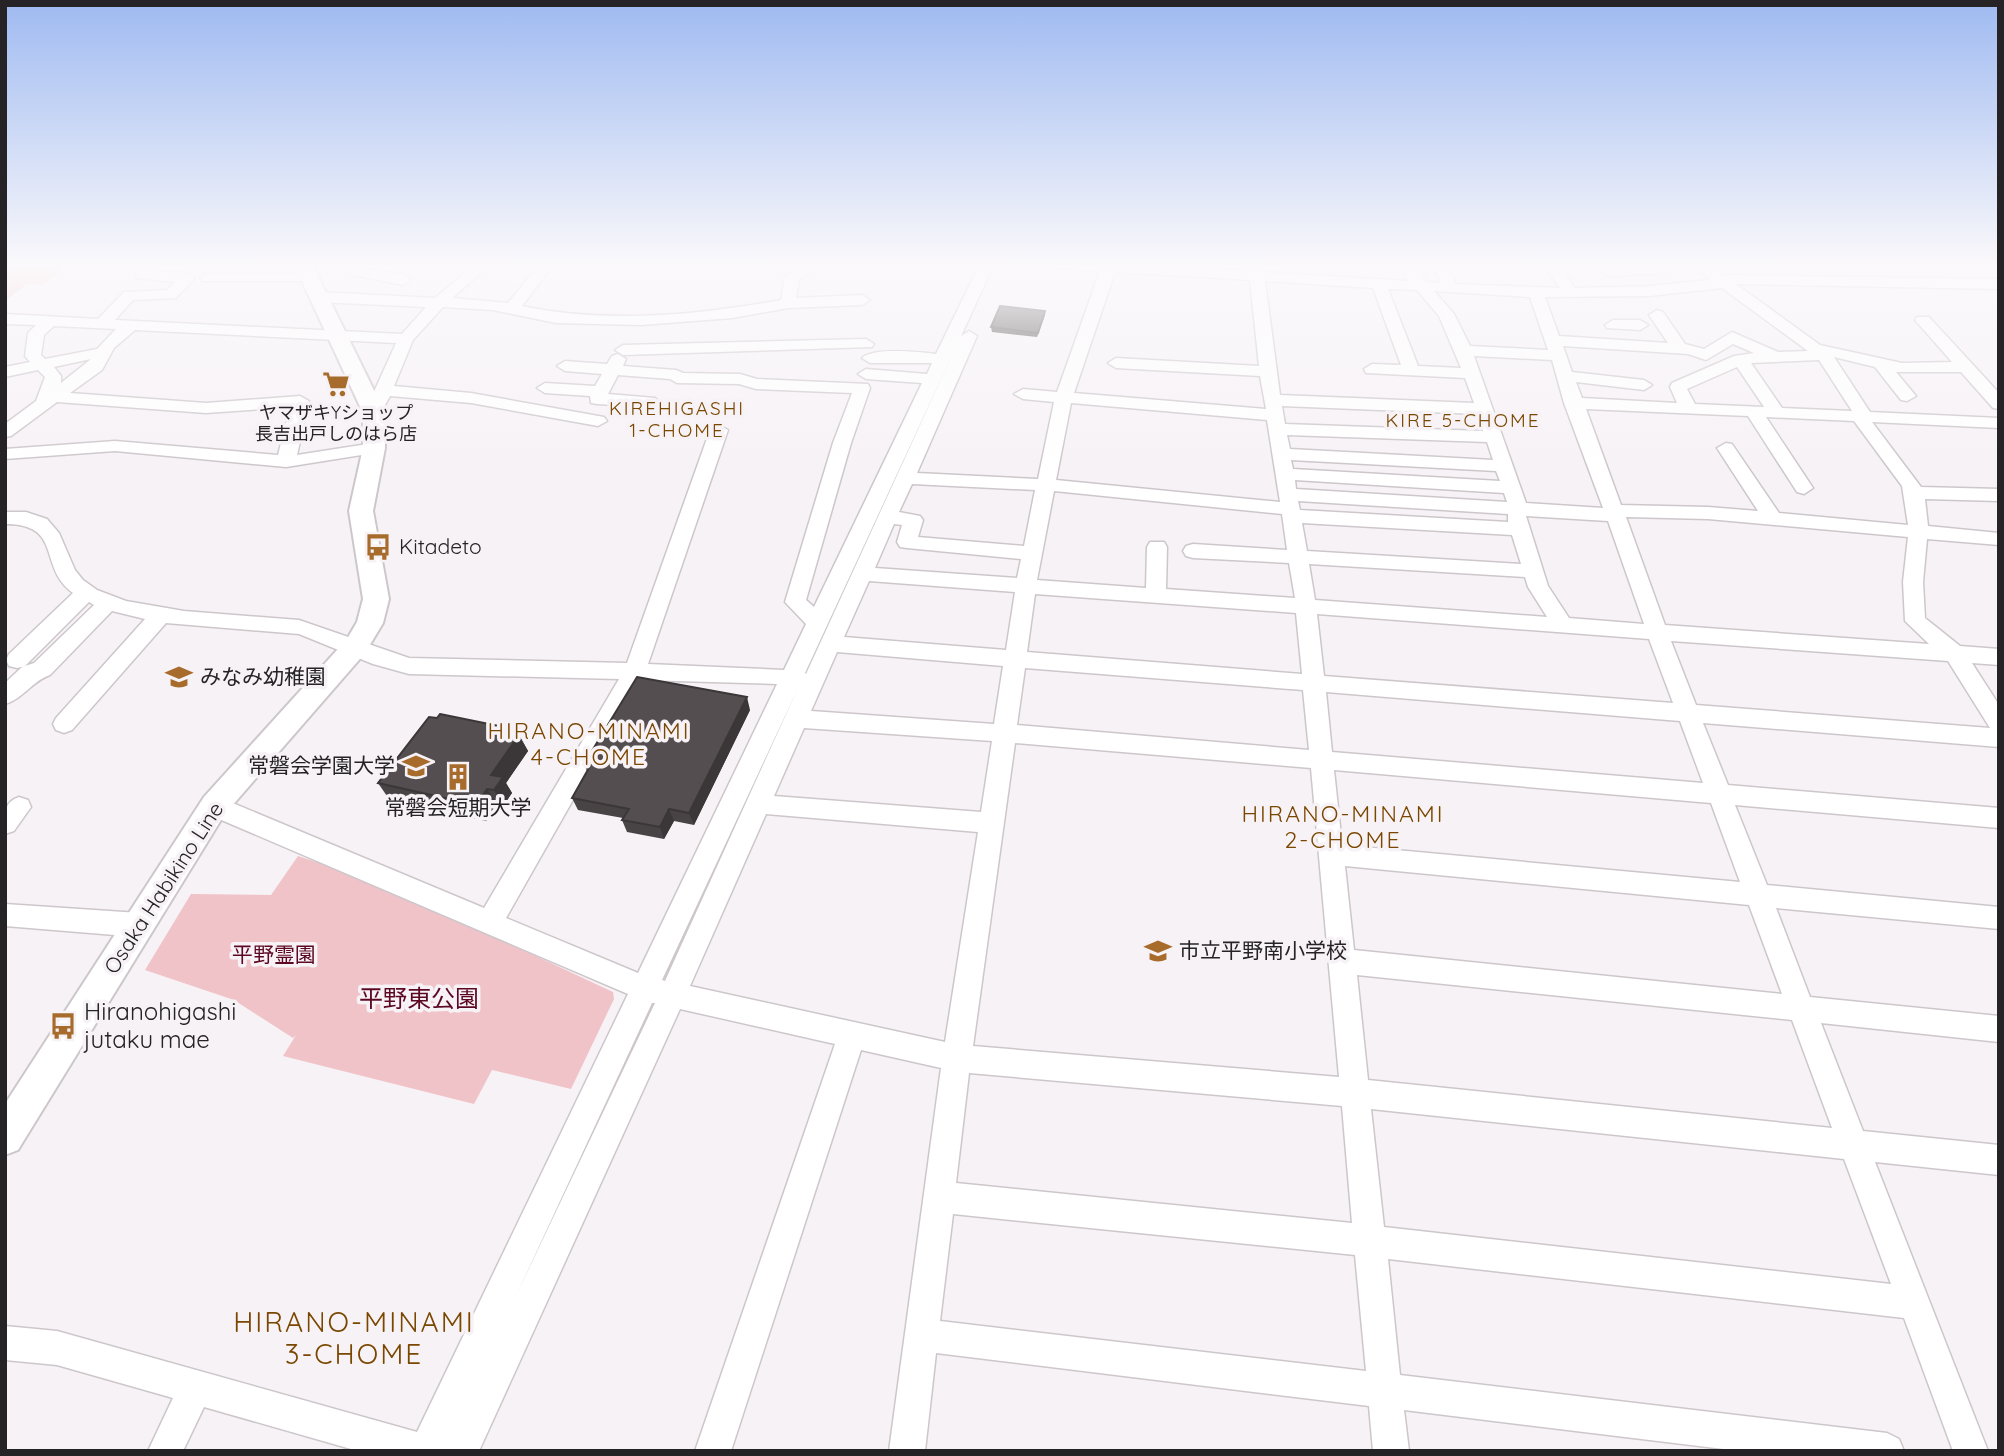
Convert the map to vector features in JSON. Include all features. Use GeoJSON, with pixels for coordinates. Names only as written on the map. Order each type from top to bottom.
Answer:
{"type":"FeatureCollection","features":[{"type":"Feature","properties":{"kind":"main road","name":"Osaka Habikino Line"},"geometry":{"type":"LineString","coordinates":[[6,1136],[214,806],[356,646],[370,623],[376,598],[361,511],[374,448],[379,402],[335,332]]}},
{"type":"Feature","properties":{"kind":"street"},"geometry":{"type":"LineString","coordinates":[[37,332],[33,356],[53,376],[53,383],[43,398],[48,401],[206,408],[300,401],[286,461]]}},
{"type":"Feature","properties":{"kind":"street"},"geometry":{"type":"LineString","coordinates":[[8,428],[96,366],[107,345],[123,332]]}},
{"type":"Feature","properties":{"kind":"street"},"geometry":{"type":"LineString","coordinates":[[242,332],[405,339]]}},
{"type":"Feature","properties":{"kind":"street"},"geometry":{"type":"LineString","coordinates":[[411,332],[405,339],[379,402],[471,398],[598,421]]}},
{"type":"Feature","properties":{"kind":"street"},"geometry":{"type":"LineString","coordinates":[[634,332],[597,399],[649,402]]}},
{"type":"Feature","properties":{"kind":"street"},"geometry":{"type":"LineString","coordinates":[[665,332],[677,378],[740,379],[756,384],[862,388],[842,443],[795,602],[816,621]]}},
{"type":"Feature","properties":{"kind":"street"},"geometry":{"type":"LineString","coordinates":[[461,1451],[659,993],[801,681],[830,644],[888,517],[932,379],[954,332]]}},
{"type":"Feature","properties":{"kind":"street"},"geometry":{"type":"LineString","coordinates":[[426,1451],[757,804],[796,719],[801,681],[816,621],[904,465],[969,332]]}},
{"type":"Feature","properties":{"kind":"street"},"geometry":{"type":"LineString","coordinates":[[907,1451],[957,1058],[1026,585],[1064,398],[1086,332]]}},
{"type":"Feature","properties":{"kind":"street"},"geometry":{"type":"LineString","coordinates":[[1263,332],[1306,606],[1391,1451]]}},
{"type":"Feature","properties":{"kind":"street"},"geometry":{"type":"LineString","coordinates":[[1392,332],[1408,388]]}},
{"type":"Feature","properties":{"kind":"street"},"geometry":{"type":"LineString","coordinates":[[1455,332],[1504,466],[1538,587],[1563,625]]}},
{"type":"Feature","properties":{"kind":"street"},"geometry":{"type":"LineString","coordinates":[[1549,332],[1687,712],[1971,1451]]}},
{"type":"Feature","properties":{"kind":"street"},"geometry":{"type":"LineString","coordinates":[[1632,332],[1641,346]]}},
{"type":"Feature","properties":{"kind":"street"},"geometry":{"type":"LineString","coordinates":[[1669,332],[1681,349]]}},
{"type":"Feature","properties":{"kind":"street"},"geometry":{"type":"LineString","coordinates":[[1793,332],[1821,352],[1914,493],[1919,533],[1913,579],[1915,621],[1955,654],[1999,724]]}},
{"type":"Feature","properties":{"kind":"street"},"geometry":{"type":"LineString","coordinates":[[1933,332],[1999,404]]}},
{"type":"Feature","properties":{"kind":"street"},"geometry":{"type":"LineString","coordinates":[[1464,351],[1641,346],[1681,349],[1706,355],[1732,337],[1775,358]]}},
{"type":"Feature","properties":{"kind":"street"},"geometry":{"type":"LineString","coordinates":[[623,350],[867,359],[910,356],[941,359]]}},
{"type":"Feature","properties":{"kind":"street"},"geometry":{"type":"LineString","coordinates":[[5,372],[104,352]]}},
{"type":"Feature","properties":{"kind":"street"},"geometry":{"type":"LineString","coordinates":[[1689,409],[1678,387],[1740,359],[1821,352],[1902,368],[1964,368]]}},
{"type":"Feature","properties":{"kind":"street"},"geometry":{"type":"LineString","coordinates":[[867,359],[932,379]]}},
{"type":"Feature","properties":{"kind":"street"},"geometry":{"type":"LineString","coordinates":[[1740,359],[1777,414]]}},
{"type":"Feature","properties":{"kind":"street"},"geometry":{"type":"LineString","coordinates":[[1880,362],[1907,396]]}},
{"type":"Feature","properties":{"kind":"street"},"geometry":{"type":"LineString","coordinates":[[1116,363],[1268,371]]}},
{"type":"Feature","properties":{"kind":"street"},"geometry":{"type":"LineString","coordinates":[[565,366],[676,374]]}},
{"type":"Feature","properties":{"kind":"street"},"geometry":{"type":"LineString","coordinates":[[1138,375],[1228,380],[1243,369]]}},
{"type":"Feature","properties":{"kind":"street"},"geometry":{"type":"LineString","coordinates":[[1372,369],[1408,388],[1483,409]]}},
{"type":"Feature","properties":{"kind":"street"},"geometry":{"type":"LineString","coordinates":[[1564,376],[1620,375],[1644,385]]}},
{"type":"Feature","properties":{"kind":"street"},"geometry":{"type":"LineString","coordinates":[[1275,415],[1408,388],[1472,379]]}},
{"type":"Feature","properties":{"kind":"street"},"geometry":{"type":"LineString","coordinates":[[545,388],[601,392]]}},
{"type":"Feature","properties":{"kind":"street"},"geometry":{"type":"LineString","coordinates":[[1023,394],[1493,437]]}},
{"type":"Feature","properties":{"kind":"street"},"geometry":{"type":"LineString","coordinates":[[1573,403],[1999,423]]}},
{"type":"Feature","properties":{"kind":"street"},"geometry":{"type":"LineString","coordinates":[[1754,412],[1804,488]]}},
{"type":"Feature","properties":{"kind":"street"},"geometry":{"type":"LineString","coordinates":[[490,921],[635,671],[719,430]]}},
{"type":"Feature","properties":{"kind":"street"},"geometry":{"type":"LineString","coordinates":[[5,454],[115,446],[286,461],[374,448]]}},
{"type":"Feature","properties":{"kind":"street"},"geometry":{"type":"LineString","coordinates":[[1726,448],[1773,519]]}},
{"type":"Feature","properties":{"kind":"street"},"geometry":{"type":"LineString","coordinates":[[1282,454],[1504,466]]}},
{"type":"Feature","properties":{"kind":"street"},"geometry":{"type":"LineString","coordinates":[[904,465],[1045,485],[1290,506],[1518,516],[1708,513],[1919,533],[1994,543]]}},
{"type":"Feature","properties":{"kind":"street"},"geometry":{"type":"LineString","coordinates":[[1285,474],[1511,488]]}},
{"type":"Feature","properties":{"kind":"street"},"geometry":{"type":"LineString","coordinates":[[1914,493],[1999,495]]}},
{"type":"Feature","properties":{"kind":"street"},"geometry":{"type":"LineString","coordinates":[[888,517],[913,520],[907,542],[1033,553]]}},
{"type":"Feature","properties":{"kind":"street"},"geometry":{"type":"LineString","coordinates":[[5,518],[34,518],[46,526],[67,577],[75,587],[109,603],[162,614],[296,626],[327,634],[385,662],[409,666],[769,675],[801,681]]}},
{"type":"Feature","properties":{"kind":"street"},"geometry":{"type":"LineString","coordinates":[[1156,595],[1157,547]]}},
{"type":"Feature","properties":{"kind":"street"},"geometry":{"type":"LineString","coordinates":[[1193,551],[1533,571]]}},
{"type":"Feature","properties":{"kind":"street"},"geometry":{"type":"LineString","coordinates":[[862,574],[1999,657]]}},
{"type":"Feature","properties":{"kind":"street"},"geometry":{"type":"LineString","coordinates":[[5,696],[17,661],[86,593]]}},
{"type":"Feature","properties":{"kind":"street"},"geometry":{"type":"LineString","coordinates":[[17,661],[42,669],[109,603]]}},
{"type":"Feature","properties":{"kind":"street"},"geometry":{"type":"LineString","coordinates":[[64,724],[162,614]]}},
{"type":"Feature","properties":{"kind":"street"},"geometry":{"type":"LineString","coordinates":[[830,644],[1999,738]]}},
{"type":"Feature","properties":{"kind":"street"},"geometry":{"type":"LineString","coordinates":[[796,719],[1005,733],[1999,818]]}},
{"type":"Feature","properties":{"kind":"street"},"geometry":{"type":"LineString","coordinates":[[757,804],[992,823]]}},
{"type":"Feature","properties":{"kind":"street"},"geometry":{"type":"LineString","coordinates":[[214,806],[659,993],[957,1058],[1356,1093],[1999,1160]]}},
{"type":"Feature","properties":{"kind":"street"},"geometry":{"type":"LineString","coordinates":[[1331,854],[1999,918]]}},
{"type":"Feature","properties":{"kind":"street"},"geometry":{"type":"LineString","coordinates":[[5,915],[139,925]]}},
{"type":"Feature","properties":{"kind":"street"},"geometry":{"type":"LineString","coordinates":[[1342,961],[1999,1029]]}},
{"type":"Feature","properties":{"kind":"street"},"geometry":{"type":"LineString","coordinates":[[713,1451],[852,1035]]}},
{"type":"Feature","properties":{"kind":"street"},"geometry":{"type":"LineString","coordinates":[[940,1197],[1370,1241],[1914,1303]]}},
{"type":"Feature","properties":{"kind":"street"},"geometry":{"type":"LineString","coordinates":[[922,1335],[1886,1451]]}},
{"type":"Feature","properties":{"kind":"street"},"geometry":{"type":"LineString","coordinates":[[5,1343],[57,1348],[420,1451]]}},
{"type":"Feature","properties":{"kind":"street"},"geometry":{"type":"LineString","coordinates":[[165,1451],[196,1387]]}},
{"type":"Feature","properties":{"kind":"green space","name":"平野東公園"},"geometry":{"type":"Polygon","coordinates":[[[298,856],[375,881],[613,992],[614,999],[571,1089],[492,1070],[474,1104],[283,1056],[296,1035],[293,1038],[234,1000],[145,970],[191,894],[271,895],[298,856]]]}},
{"type":"Feature","properties":{"kind":"building"},"geometry":{"type":"Polygon","coordinates":[[[637,677],[747,697],[689,813],[669,809],[660,827],[622,820],[629,809],[572,798],[590,766],[584,764],[637,677]]]}},
{"type":"Feature","properties":{"kind":"building","name":"常磐会短期大学"},"geometry":{"type":"Polygon","coordinates":[[[440,714],[514,729],[511,733],[519,735],[491,775],[503,777],[494,790],[487,789],[476,805],[378,783],[429,717],[437,718],[440,714]]]}},
{"type":"Feature","properties":{"kind":"place","name":"ヤマザキYショップ 長吉出戸しのはら店"},"geometry":{"type":"Point","coordinates":[336,384]}},
{"type":"Feature","properties":{"kind":"place","name":"Kitadeto"},"geometry":{"type":"Point","coordinates":[378,547]}},
{"type":"Feature","properties":{"kind":"place","name":"みなみ幼稚園"},"geometry":{"type":"Point","coordinates":[179,677]}},
{"type":"Feature","properties":{"kind":"place","name":"常磐会学園大学"},"geometry":{"type":"Point","coordinates":[416,766]}},
{"type":"Feature","properties":{"kind":"place","name":"常磐会短期大学"},"geometry":{"type":"Point","coordinates":[458,777]}},
{"type":"Feature","properties":{"kind":"place","name":"市立平野南小学校"},"geometry":{"type":"Point","coordinates":[1158,951]}},
{"type":"Feature","properties":{"kind":"place","name":"Hiranohigashi jutaku mae"},"geometry":{"type":"Point","coordinates":[63,1026]}},
{"type":"Feature","properties":{"kind":"district","name":"KIREHIGASHI 1-CHOME"},"geometry":{"type":"Point","coordinates":[677,419]}},
{"type":"Feature","properties":{"kind":"district","name":"KIRE 5-CHOME"},"geometry":{"type":"Point","coordinates":[1463,420]}},
{"type":"Feature","properties":{"kind":"district","name":"HIRANO-MINAMI 4-CHOME"},"geometry":{"type":"Point","coordinates":[589,744]}},
{"type":"Feature","properties":{"kind":"district","name":"HIRANO-MINAMI 2-CHOME"},"geometry":{"type":"Point","coordinates":[1343,827]}},
{"type":"Feature","properties":{"kind":"district","name":"HIRANO-MINAMI 3-CHOME"},"geometry":{"type":"Point","coordinates":[354,1338]}},
{"type":"Feature","properties":{"kind":"park label","name":"平野霊園"},"geometry":{"type":"Point","coordinates":[274,955]}}]}
